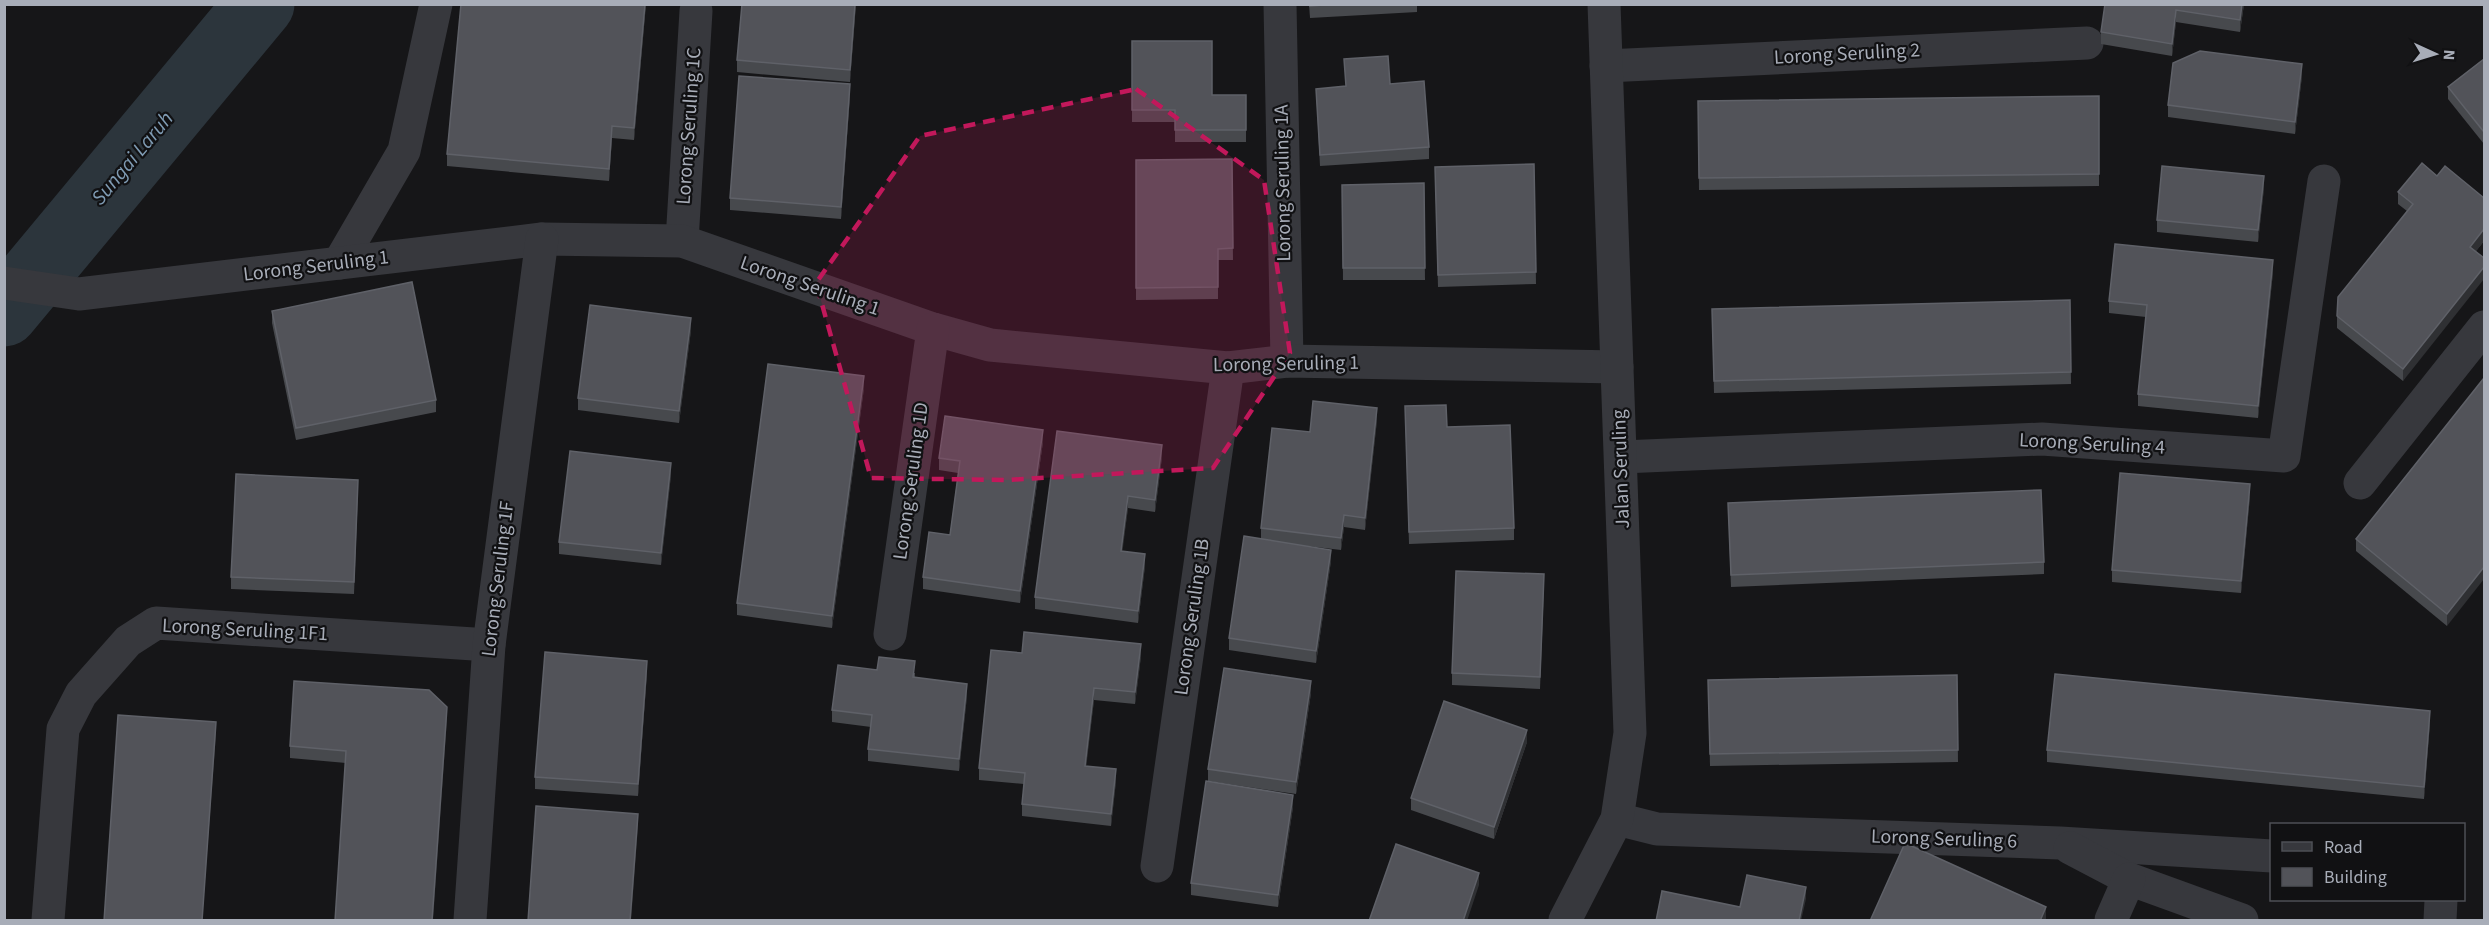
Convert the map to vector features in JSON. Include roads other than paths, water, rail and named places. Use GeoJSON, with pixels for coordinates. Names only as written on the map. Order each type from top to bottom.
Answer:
{"type":"FeatureCollection","features":[{"type":"Feature","properties":{"kind":"street"},"geometry":{"type":"LineString","coordinates":[[339,263],[404,151],[436,4]]}},
{"type":"Feature","properties":{"kind":"street","name":"Lorong Seruling 1A"},"geometry":{"type":"LineString","coordinates":[[1280,4],[1287,361]]}},
{"type":"Feature","properties":{"kind":"street","name":"Jalan Seruling"},"geometry":{"type":"LineString","coordinates":[[1565,921],[1617,819],[1630,733],[1622,457],[1604,4]]}},
{"type":"Feature","properties":{"kind":"street","name":"Lorong Seruling 1C"},"geometry":{"type":"LineString","coordinates":[[682,241],[696,11]]}},
{"type":"Feature","properties":{"kind":"street","name":"Lorong Seruling 2"},"geometry":{"type":"LineString","coordinates":[[1606,66],[2087,43]]}},
{"type":"Feature","properties":{"kind":"street","name":"Lorong Seruling 4"},"geometry":{"type":"LineString","coordinates":[[1622,457],[2042,439],[2284,456],[2324,181]]}},
{"type":"Feature","properties":{"kind":"street","name":"Lorong Seruling 1"},"geometry":{"type":"LineString","coordinates":[[4,283],[79,294],[542,238],[682,241],[933,329],[990,345],[1228,368],[1287,361],[1617,367]]}},
{"type":"Feature","properties":{"kind":"street","name":"Lorong Seruling 1F"},"geometry":{"type":"LineString","coordinates":[[471,921],[489,645],[542,238]]}},
{"type":"Feature","properties":{"kind":"street"},"geometry":{"type":"LineString","coordinates":[[2360,483],[2484,327]]}},
{"type":"Feature","properties":{"kind":"street","name":"Lorong Seruling 1D"},"geometry":{"type":"LineString","coordinates":[[890,634],[933,329]]}},
{"type":"Feature","properties":{"kind":"street","name":"Lorong Seruling 1B"},"geometry":{"type":"LineString","coordinates":[[1157,866],[1228,368]]}},
{"type":"Feature","properties":{"kind":"street","name":"Lorong Seruling 1F1"},"geometry":{"type":"LineString","coordinates":[[48,921],[63,729],[81,694],[128,641],[156,623],[489,645]]}},
{"type":"Feature","properties":{"kind":"street","name":"Lorong Seruling 6"},"geometry":{"type":"LineString","coordinates":[[1617,819],[1657,829],[2060,843],[2270,856]]}},
{"type":"Feature","properties":{"kind":"street"},"geometry":{"type":"LineString","coordinates":[[2060,843],[2129,879],[2242,921]]}},
{"type":"Feature","properties":{"kind":"street"},"geometry":{"type":"LineString","coordinates":[[2111,921],[2129,879]]}},
{"type":"Feature","properties":{"kind":"street"},"geometry":{"type":"LineString","coordinates":[[2440,921],[2441,901]]}},
{"type":"Feature","properties":{"kind":"waterway","name":"Sungai Laruh"},"geometry":{"type":"LineString","coordinates":[[4,312],[260,4]]}}]}
